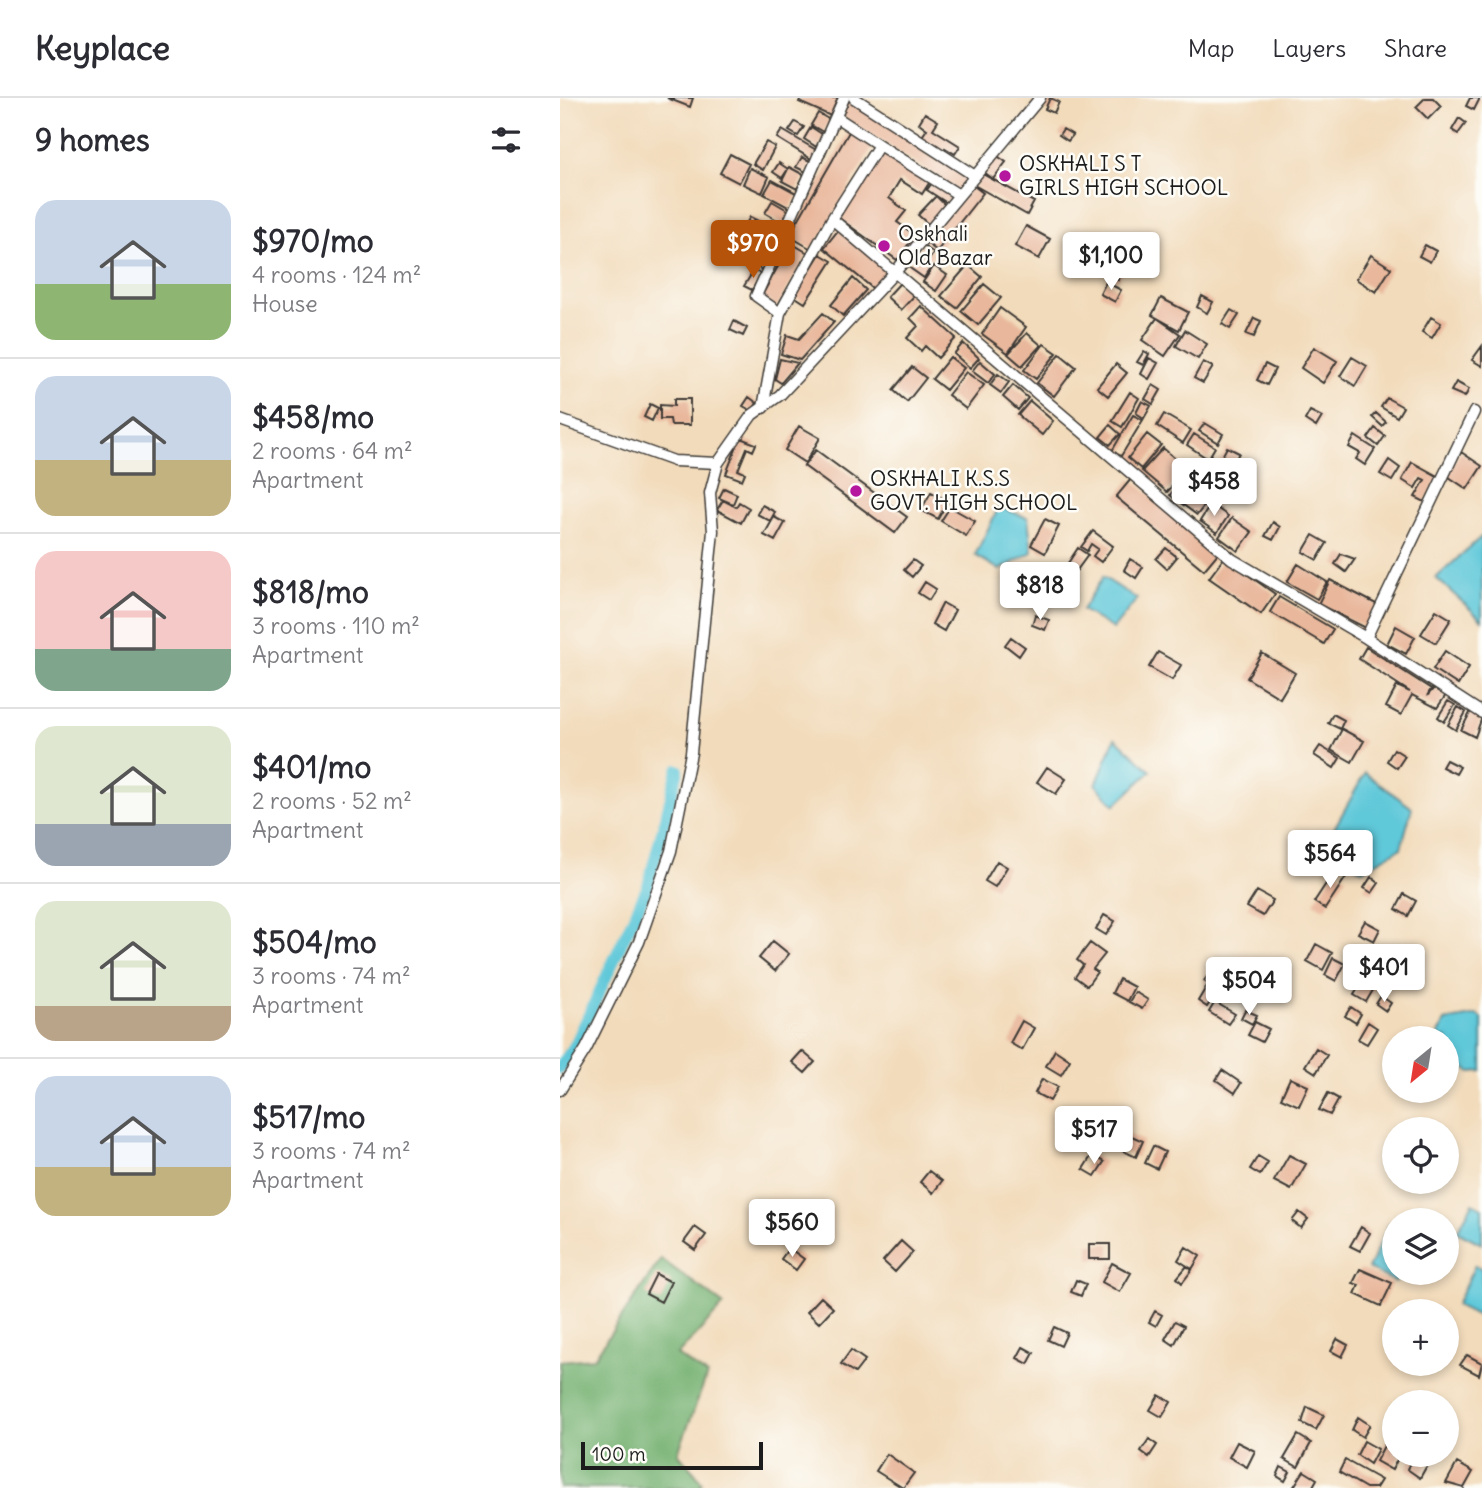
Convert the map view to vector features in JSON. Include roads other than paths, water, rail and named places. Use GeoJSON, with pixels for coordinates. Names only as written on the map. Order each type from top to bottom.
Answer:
{"type":"FeatureCollection","features":[{"type":"Feature","properties":{"kind":"street"},"geometry":{"type":"LineString","coordinates":[[780,313],[756,296],[844,98]]}},
{"type":"Feature","properties":{"kind":"street"},"geometry":{"type":"LineString","coordinates":[[853,98],[975,176]]}},
{"type":"Feature","properties":{"kind":"street"},"geometry":{"type":"LineString","coordinates":[[560,1090],[586,1049],[639,942],[671,851],[691,753],[713,531],[710,493],[718,463],[752,415],[780,395],[896,271],[1040,98]]}},
{"type":"Feature","properties":{"kind":"street"},"geometry":{"type":"LineString","coordinates":[[836,117],[959,195]]}},
{"type":"Feature","properties":{"kind":"street"},"geometry":{"type":"LineString","coordinates":[[763,408],[780,313],[832,219],[879,145]]}},
{"type":"Feature","properties":{"kind":"street"},"geometry":{"type":"LineString","coordinates":[[832,219],[1233,559],[1366,638],[1482,713]]}},
{"type":"Feature","properties":{"kind":"street"},"geometry":{"type":"LineString","coordinates":[[1366,638],[1474,412]]}},
{"type":"Feature","properties":{"kind":"street"},"geometry":{"type":"LineString","coordinates":[[560,420],[674,461],[718,463]]}},
{"type":"Feature","properties":{"kind":"water"},"geometry":{"type":"Polygon","coordinates":[[[999,507],[1028,518],[1032,552],[1000,570],[975,555],[999,507]]]}},
{"type":"Feature","properties":{"kind":"water"},"geometry":{"type":"Polygon","coordinates":[[[1482,536],[1482,620],[1436,578],[1482,536]]]}},
{"type":"Feature","properties":{"kind":"water"},"geometry":{"type":"Polygon","coordinates":[[[1103,577],[1137,599],[1113,629],[1082,610],[1103,577]]]}},
{"type":"Feature","properties":{"kind":"water"},"geometry":{"type":"Polygon","coordinates":[[[1115,738],[1151,771],[1115,805],[1096,785],[1115,738]]]}},
{"type":"Feature","properties":{"kind":"water"},"geometry":{"type":"Polygon","coordinates":[[[1365,773],[1412,808],[1401,848],[1362,870],[1325,845],[1365,773]]]}},
{"type":"Feature","properties":{"kind":"water"},"geometry":{"type":"Polygon","coordinates":[[[1477,1015],[1482,1018],[1482,1071],[1471,1072],[1460,1065],[1460,1026],[1443,1026],[1445,1021],[1477,1015]]]}},
{"type":"Feature","properties":{"kind":"water"},"geometry":{"type":"Polygon","coordinates":[[[1473,1203],[1482,1208],[1482,1244],[1459,1232],[1473,1203]]]}},
{"type":"Feature","properties":{"kind":"water"},"geometry":{"type":"Polygon","coordinates":[[[1382,1239],[1382,1276],[1368,1269],[1382,1239]]]}},
{"type":"Feature","properties":{"kind":"water"},"geometry":{"type":"Polygon","coordinates":[[[1475,1265],[1482,1269],[1482,1318],[1459,1306],[1459,1299],[1475,1265]]]}},
{"type":"Feature","properties":{"kind":"waterway"},"geometry":{"type":"LineString","coordinates":[[560,1068],[575,1045],[648,886],[678,770]]}},
{"type":"Feature","properties":{"kind":"place","name":"OSKHALI S T GIRLS HIGH SCHOOL"},"geometry":{"type":"Point","coordinates":[1005,176]}},
{"type":"Feature","properties":{"kind":"place","name":"Oskhali Old Bazar"},"geometry":{"type":"Point","coordinates":[884,246]}},
{"type":"Feature","properties":{"kind":"place","name":"OSKHALI K.S.S GOVT. HIGH SCHOOL"},"geometry":{"type":"Point","coordinates":[856,491]}}]}
